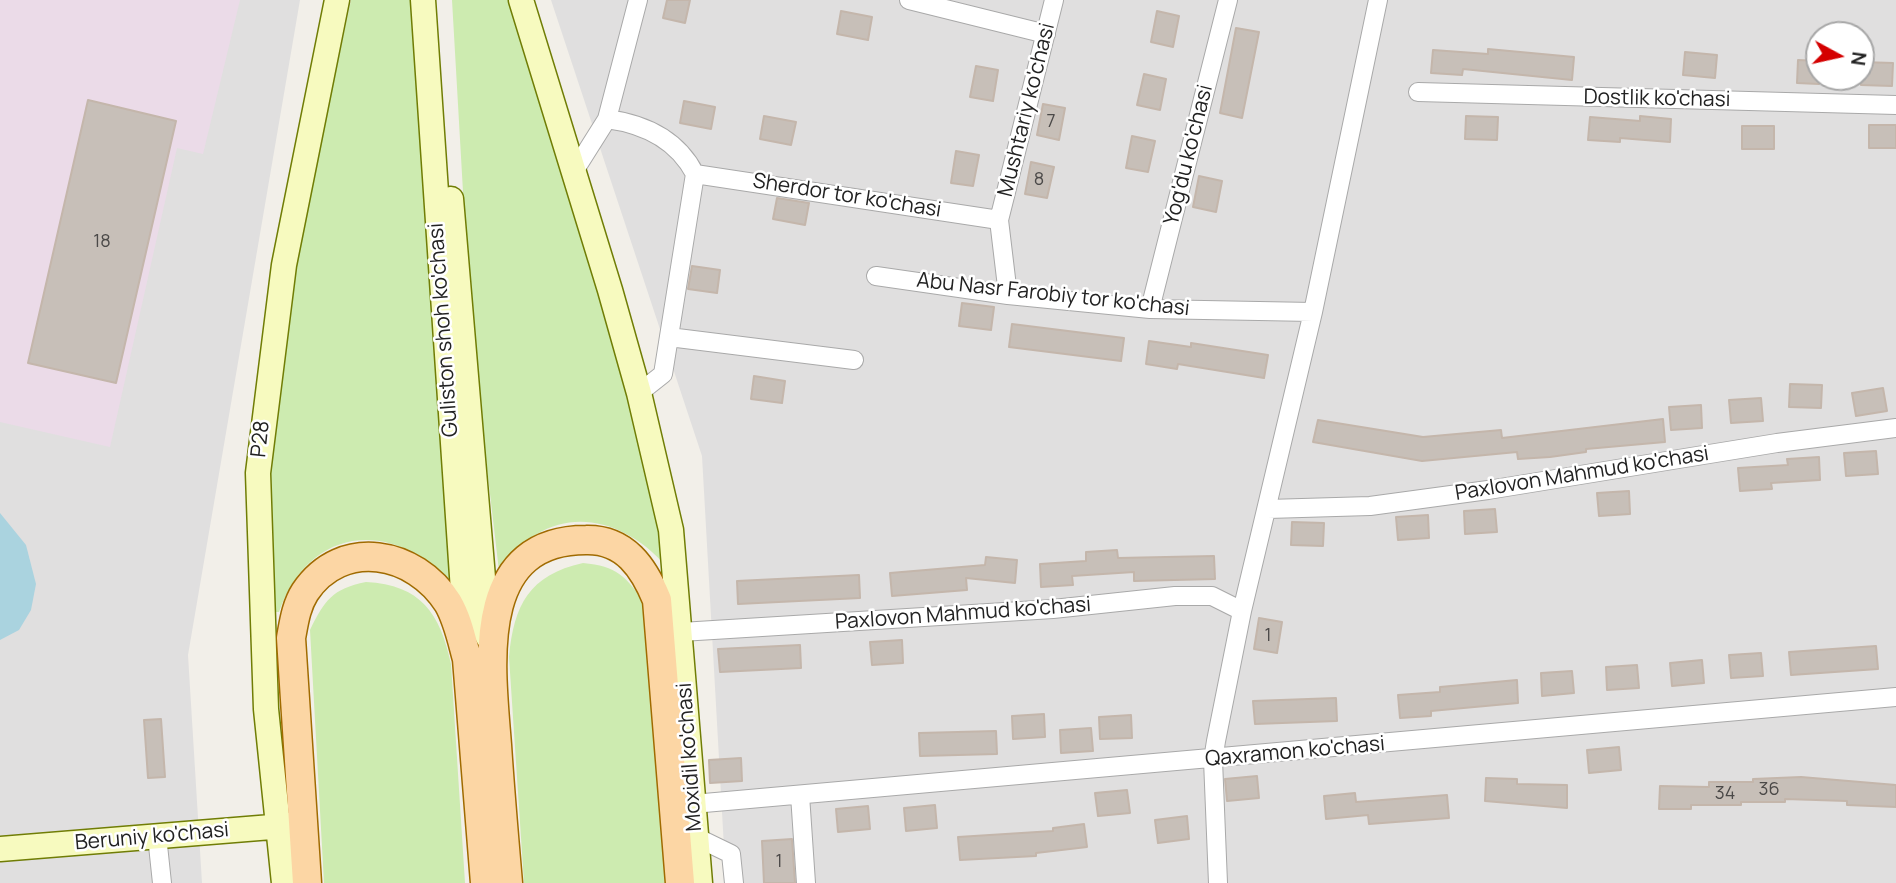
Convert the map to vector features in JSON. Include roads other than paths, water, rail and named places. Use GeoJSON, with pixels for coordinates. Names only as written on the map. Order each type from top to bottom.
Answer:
{"type":"FeatureCollection","features":[{"type":"Feature","properties":{"kind":"main road","name":"Р28"},"geometry":{"type":"LineString","coordinates":[[284,883],[291,825],[266,709],[258,473],[284,265],[337,0]]}},
{"type":"Feature","properties":{"kind":"main road","name":"Guliston shoh ko'chasi"},"geometry":{"type":"LineString","coordinates":[[423,0],[479,659],[508,883]]}},
{"type":"Feature","properties":{"kind":"main road","name":"Guliston shoh ko'chasi"},"geometry":{"type":"LineString","coordinates":[[440,0],[479,659],[485,883]]}},
{"type":"Feature","properties":{"kind":"main road"},"geometry":{"type":"LineString","coordinates":[[521,0],[639,393],[671,530],[681,632]]}},
{"type":"Feature","properties":{"kind":"main road","name":"Guliston shoh ko'chasi"},"geometry":{"type":"LineString","coordinates":[[479,659],[506,584],[525,558],[554,542],[588,540],[616,545],[637,562],[657,600],[680,883]]}},
{"type":"Feature","properties":{"kind":"main road","name":"Guliston shoh ko'chasi"},"geometry":{"type":"LineString","coordinates":[[307,883],[291,825],[291,638],[300,602],[324,571],[344,559],[364,555],[388,558],[406,564],[428,580],[448,603],[479,659]]}},
{"type":"Feature","properties":{"kind":"main road","name":"Moxidil ko'chasi"},"geometry":{"type":"LineString","coordinates":[[681,632],[700,883]]}},
{"type":"Feature","properties":{"kind":"main road","name":"Beruniy ko'chasi"},"geometry":{"type":"LineString","coordinates":[[0,849],[291,825]]}},
{"type":"Feature","properties":{"kind":"street"},"geometry":{"type":"LineString","coordinates":[[573,173],[607,119],[638,0]]}},
{"type":"Feature","properties":{"kind":"street"},"geometry":{"type":"LineString","coordinates":[[909,0],[1046,34]]}},
{"type":"Feature","properties":{"kind":"street","name":"Mushtariy ko'chasi"},"geometry":{"type":"LineString","coordinates":[[999,220],[1054,0]]}},
{"type":"Feature","properties":{"kind":"street","name":"Yog'du ko'chasi"},"geometry":{"type":"LineString","coordinates":[[1150,309],[1228,0]]}},
{"type":"Feature","properties":{"kind":"street"},"geometry":{"type":"LineString","coordinates":[[1218,883],[1213,760],[1242,611],[1313,312],[1378,0]]}},
{"type":"Feature","properties":{"kind":"street","name":"Dostlik ko'chasi"},"geometry":{"type":"LineString","coordinates":[[1419,92],[1896,106]]}},
{"type":"Feature","properties":{"kind":"street"},"geometry":{"type":"LineString","coordinates":[[607,119],[629,122],[662,136],[687,159],[695,174],[663,374],[639,393]]}},
{"type":"Feature","properties":{"kind":"street","name":"Sherdor tor ko'chasi"},"geometry":{"type":"LineString","coordinates":[[695,174],[999,220]]}},
{"type":"Feature","properties":{"kind":"street"},"geometry":{"type":"LineString","coordinates":[[999,220],[1008,295]]}},
{"type":"Feature","properties":{"kind":"street","name":"Abu Nasr Farobiy tor ko'chasi"},"geometry":{"type":"LineString","coordinates":[[876,276],[1008,295],[1150,309],[1313,312]]}},
{"type":"Feature","properties":{"kind":"street"},"geometry":{"type":"LineString","coordinates":[[669,337],[854,360]]}},
{"type":"Feature","properties":{"kind":"street","name":"Paxlovon Mahmud ko'chasi"},"geometry":{"type":"LineString","coordinates":[[1268,509],[1370,506],[1488,490],[1777,443],[1896,428]]}},
{"type":"Feature","properties":{"kind":"street","name":"Paxlovon Mahmud ko'chasi"},"geometry":{"type":"LineString","coordinates":[[681,632],[1052,610],[1175,596],[1212,596],[1242,611]]}},
{"type":"Feature","properties":{"kind":"street","name":"Qaxramon ko'chasi"},"geometry":{"type":"LineString","coordinates":[[693,804],[1213,760],[1896,697]]}},
{"type":"Feature","properties":{"kind":"street"},"geometry":{"type":"LineString","coordinates":[[800,795],[806,883]]}},
{"type":"Feature","properties":{"kind":"street"},"geometry":{"type":"LineString","coordinates":[[158,836],[162,883]]}},
{"type":"Feature","properties":{"kind":"street"},"geometry":{"type":"LineString","coordinates":[[696,837],[731,854],[734,883]]}},
{"type":"Feature","properties":{"kind":"water"},"geometry":{"type":"Polygon","coordinates":[[[0,513],[26,545],[36,584],[31,610],[19,630],[0,640],[0,513]]]}}]}
